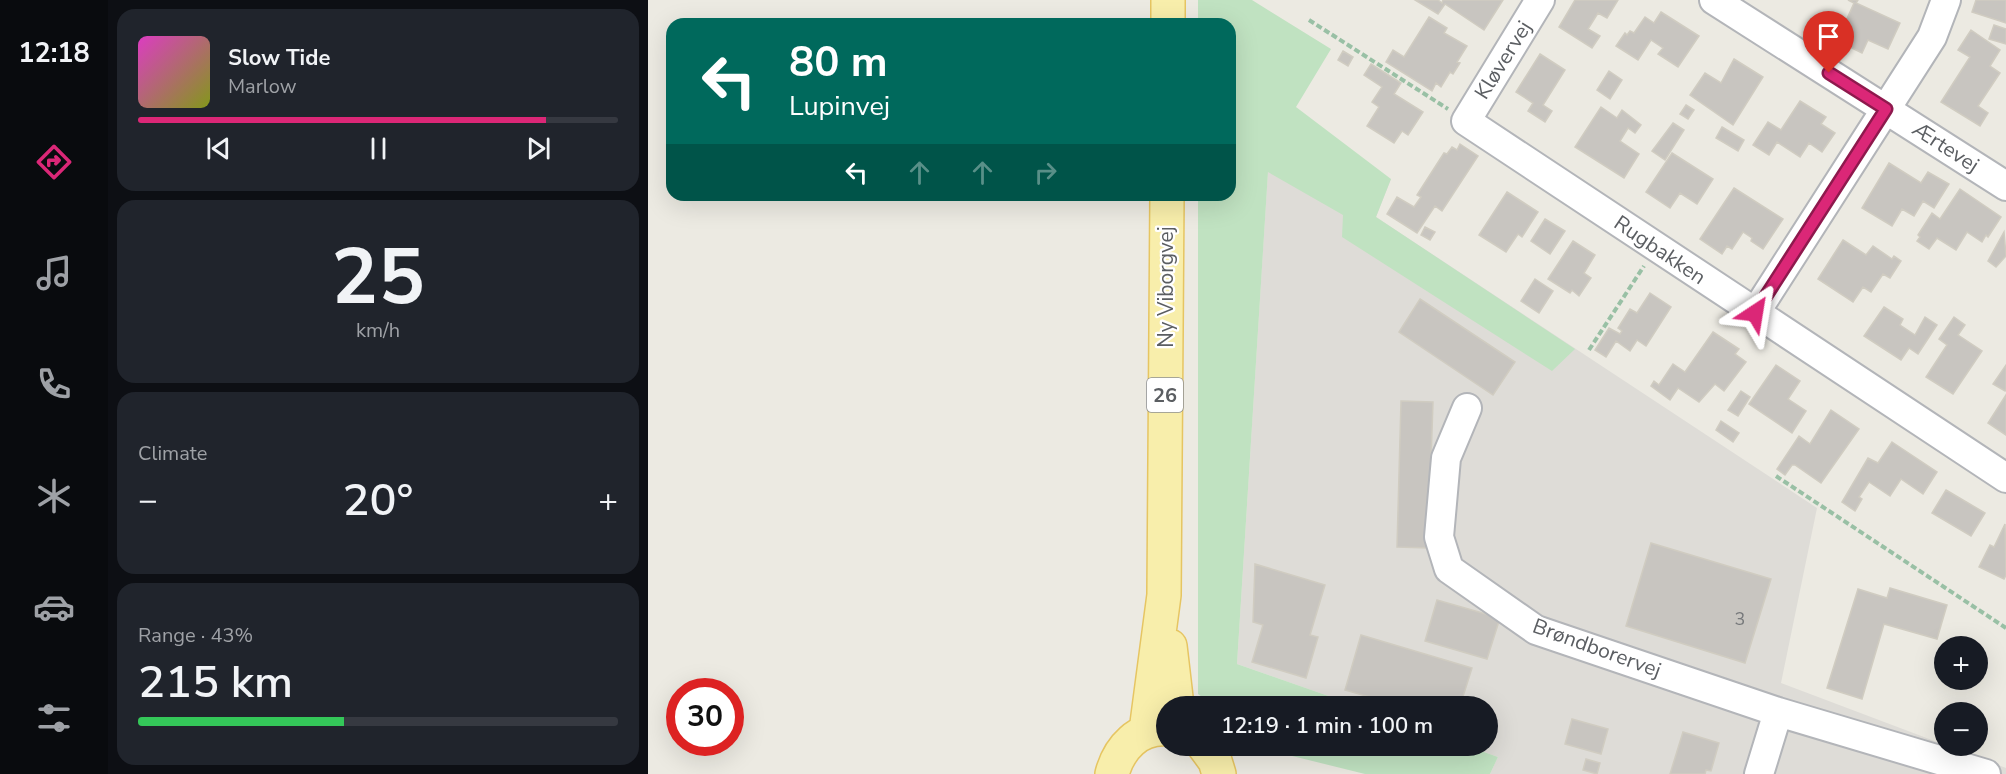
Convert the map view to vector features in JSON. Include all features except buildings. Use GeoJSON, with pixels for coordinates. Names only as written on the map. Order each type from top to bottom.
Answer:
{"type":"FeatureCollection","features":[{"type":"Feature","properties":{"kind":"main road"},"geometry":{"type":"LineString","coordinates":[[1168,0],[1168,18]]}},
{"type":"Feature","properties":{"kind":"main road","name":"Ny Viborgvej"},"geometry":{"type":"LineString","coordinates":[[1159,696],[1164,595],[1167,201]]}},
{"type":"Feature","properties":{"kind":"main road","name":"Ny Viborgvej"},"geometry":{"type":"LineString","coordinates":[[1164,595],[1176,696]]}},
{"type":"Feature","properties":{"kind":"main road","name":"26"},"geometry":{"type":"LineString","coordinates":[[1112,774],[1117,757],[1129,742],[1156,730]]}},
{"type":"Feature","properties":{"kind":"street","name":"Kløvervej"},"geometry":{"type":"LineString","coordinates":[[1466,121],[1540,0]]}},
{"type":"Feature","properties":{"kind":"street","name":"Ærtevej"},"geometry":{"type":"LineString","coordinates":[[1714,0],[2006,186]]}},
{"type":"Feature","properties":{"kind":"street"},"geometry":{"type":"LineString","coordinates":[[1755,313],[1932,37],[1946,0]]}},
{"type":"Feature","properties":{"kind":"street","name":"Rugbakken"},"geometry":{"type":"LineString","coordinates":[[1466,121],[2006,478]]}},
{"type":"Feature","properties":{"kind":"street","name":"Brøndborervej"},"geometry":{"type":"LineString","coordinates":[[1467,408],[1446,458],[1439,537],[1449,569],[1536,630],[1778,712],[1986,774]]}},
{"type":"Feature","properties":{"kind":"street"},"geometry":{"type":"LineString","coordinates":[[1760,774],[1778,712]]}},
{"type":"Feature","properties":{"kind":"path"},"geometry":{"type":"LineString","coordinates":[[1309,20],[1466,121]]}},
{"type":"Feature","properties":{"kind":"path"},"geometry":{"type":"LineString","coordinates":[[1589,350],[1656,248]]}},
{"type":"Feature","properties":{"kind":"path"},"geometry":{"type":"LineString","coordinates":[[1776,476],[2006,628]]}},
{"type":"Feature","properties":{"kind":"shaded area"},"geometry":{"type":"Polygon","coordinates":[[[1268,171],[1391,179],[1376,217],[1817,508],[1781,683],[1934,741],[1934,756],[1974,756],[2006,768],[2006,774],[1490,774],[1498,757],[1495,756],[1498,756],[1498,696],[1328,696],[1237,664],[1268,171]]]}},
{"type":"Feature","properties":{"kind":"green space"},"geometry":{"type":"Polygon","coordinates":[[[1198,0],[1252,0],[1331,49],[1296,107],[1391,179],[1376,217],[1575,349],[1552,371],[1342,237],[1343,215],[1268,172],[1237,664],[1328,696],[1201,696],[1198,694],[1198,201],[1236,201],[1236,18],[1198,18],[1198,0]]]}},
{"type":"Feature","properties":{"kind":"green space"},"geometry":{"type":"Polygon","coordinates":[[[1292,756],[1498,757],[1490,774],[1365,774],[1292,756]]]}},
{"type":"Feature","properties":{"kind":"route"},"geometry":{"type":"LineString","coordinates":[[1755,313],[1886,109],[1829,73]]}}]}
